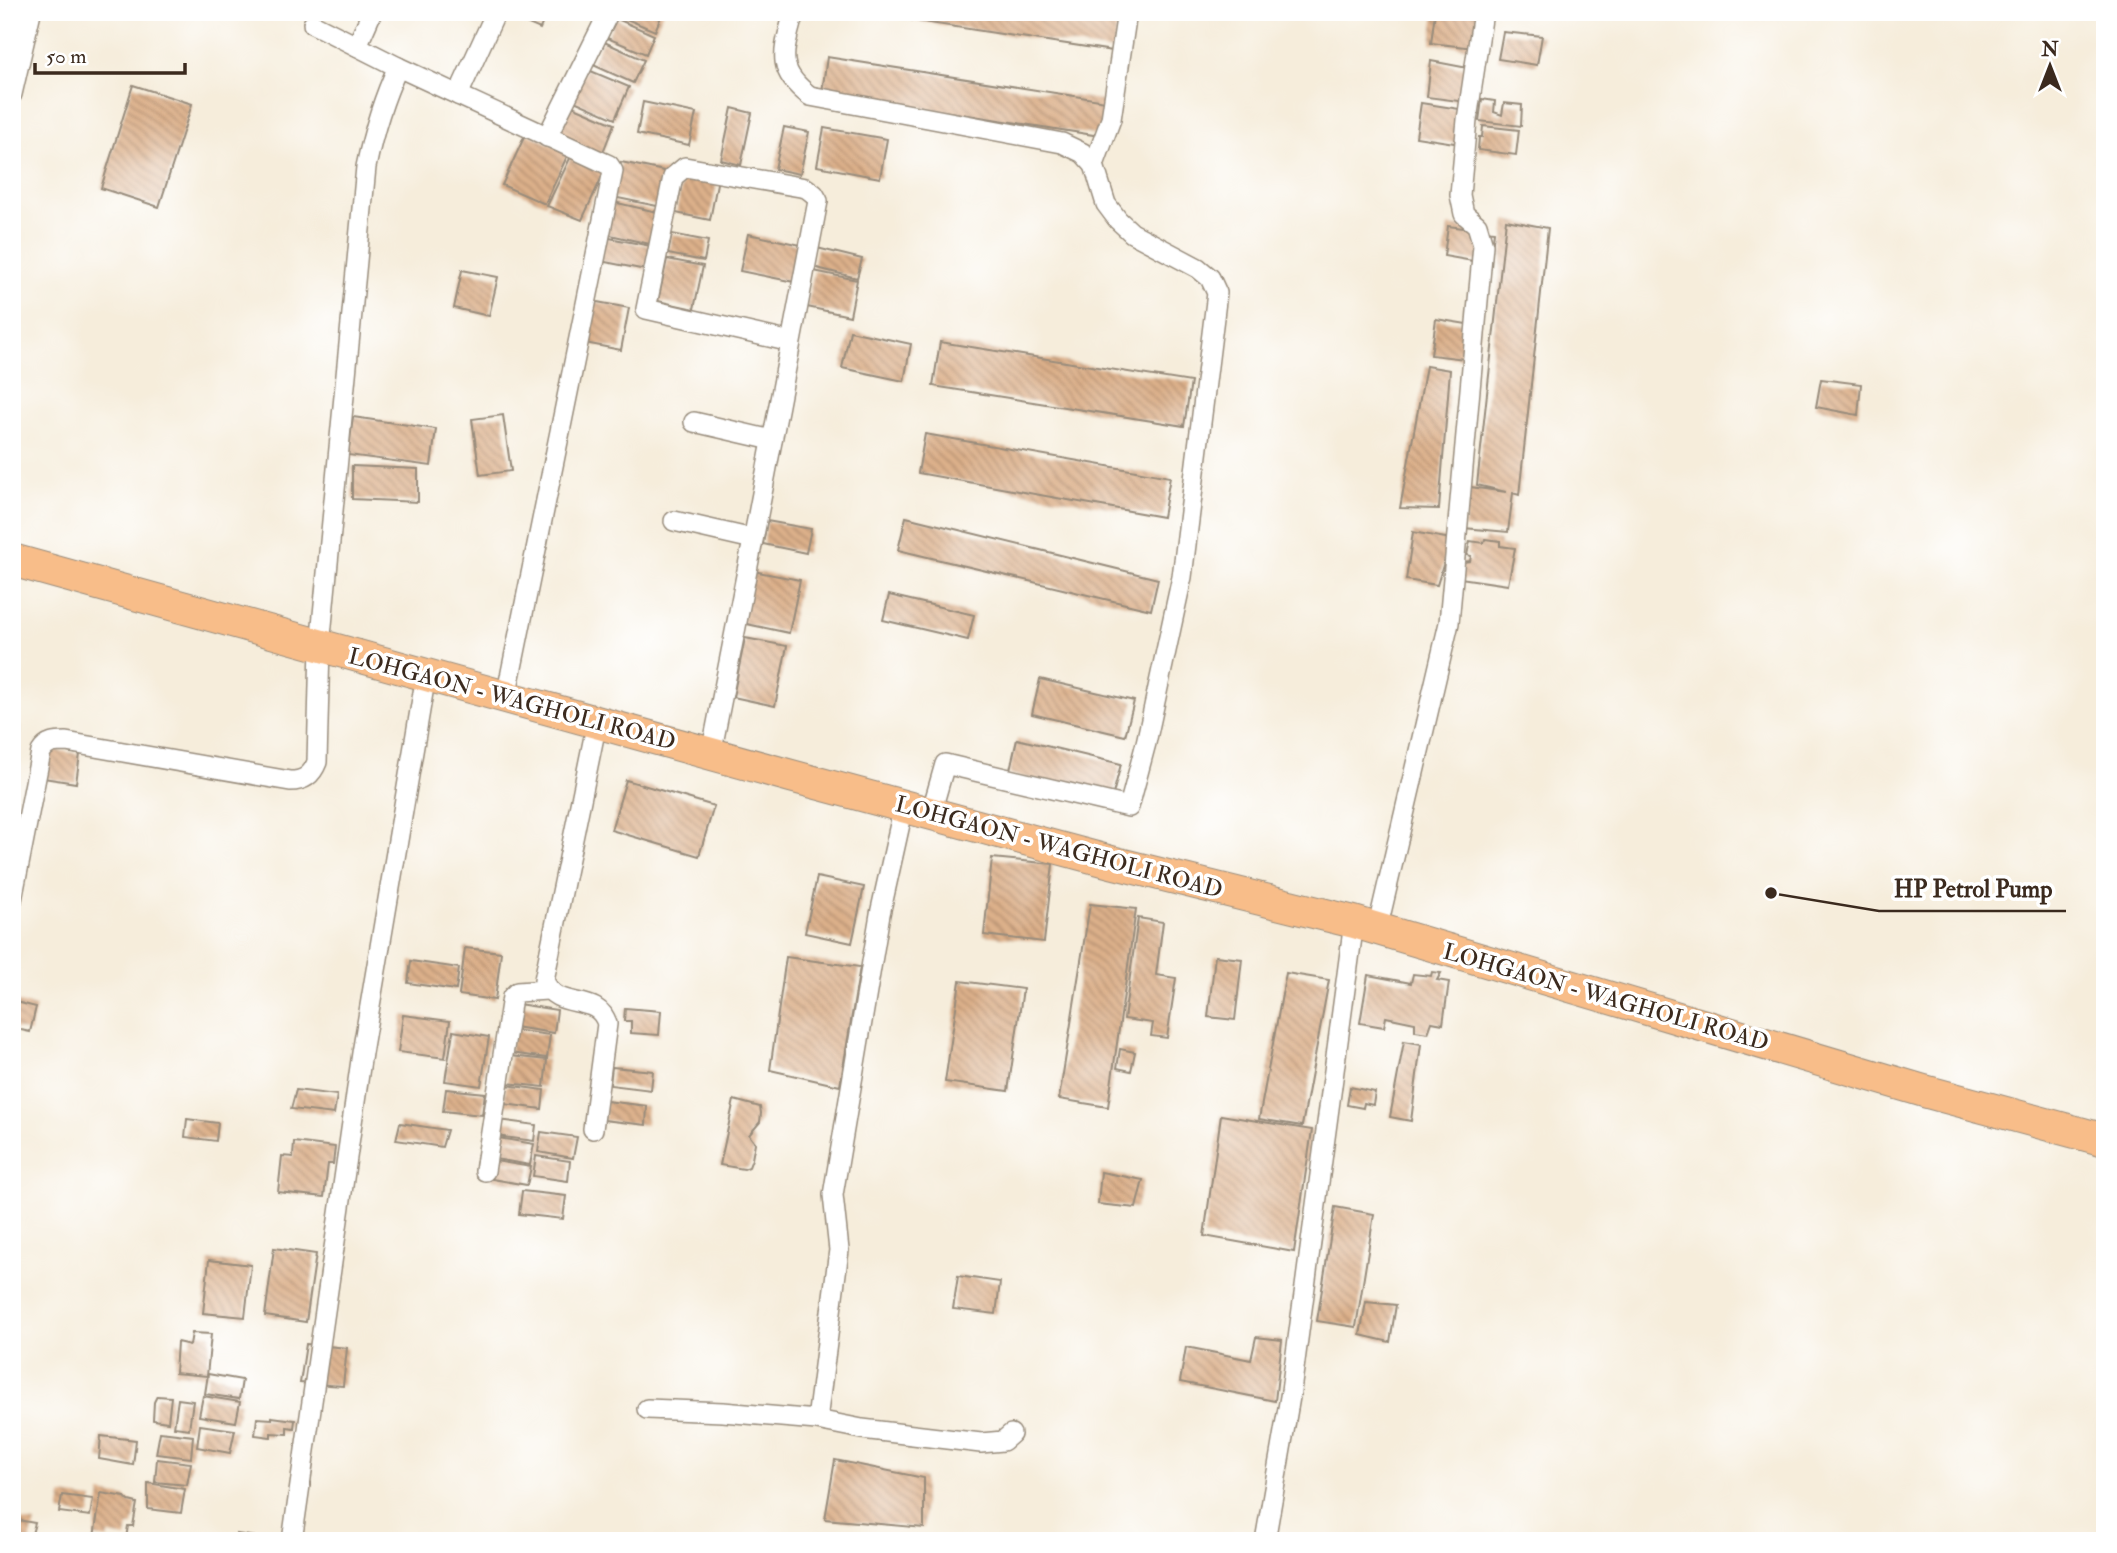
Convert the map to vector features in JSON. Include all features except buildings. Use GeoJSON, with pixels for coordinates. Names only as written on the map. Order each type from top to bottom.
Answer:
{"type":"FeatureCollection","features":[{"type":"Feature","properties":{"kind":"main road","name":"LOHGAON - WAGHOLI ROAD"},"geometry":{"type":"LineString","coordinates":[[12,560],[918,810],[1365,926],[1924,1091],[2105,1140]]}},
{"type":"Feature","properties":{"kind":"street"},"geometry":{"type":"LineString","coordinates":[[12,94],[31,12]]}},
{"type":"Feature","properties":{"kind":"street"},"geometry":{"type":"LineString","coordinates":[[357,46],[372,12]]}},
{"type":"Feature","properties":{"kind":"street"},"geometry":{"type":"LineString","coordinates":[[458,96],[496,12]]}},
{"type":"Feature","properties":{"kind":"street"},"geometry":{"type":"LineString","coordinates":[[547,137],[609,12]]}},
{"type":"Feature","properties":{"kind":"street"},"geometry":{"type":"LineString","coordinates":[[794,12],[784,50],[785,68],[794,85],[810,96],[1062,143],[1083,153],[1094,165],[1106,204],[1118,220],[1132,233],[1198,268],[1210,278],[1217,293],[1182,576],[1146,743],[1129,807],[945,764],[918,810],[880,914],[833,1195],[839,1250],[817,1420]]}},
{"type":"Feature","properties":{"kind":"street"},"geometry":{"type":"LineString","coordinates":[[1094,165],[1111,119],[1127,12]]}},
{"type":"Feature","properties":{"kind":"street"},"geometry":{"type":"LineString","coordinates":[[1265,1541],[1365,926],[1449,623],[1483,246],[1477,225],[1464,214],[1460,195],[1483,12]]}},
{"type":"Feature","properties":{"kind":"street"},"geometry":{"type":"LineString","coordinates":[[313,23],[458,96],[609,165],[613,171],[506,697]]}},
{"type":"Feature","properties":{"kind":"street"},"geometry":{"type":"LineString","coordinates":[[12,900],[41,752],[44,746],[53,742],[66,742],[290,781],[299,781],[313,773],[317,762],[320,646],[366,167],[387,91],[398,67]]}},
{"type":"Feature","properties":{"kind":"street"},"geometry":{"type":"LineString","coordinates":[[711,754],[753,539],[791,342],[818,201],[806,188],[685,167],[673,177],[646,309],[791,342]]}},
{"type":"Feature","properties":{"kind":"street"},"geometry":{"type":"LineString","coordinates":[[694,422],[772,440]]}},
{"type":"Feature","properties":{"kind":"street"},"geometry":{"type":"LineString","coordinates":[[674,521],[753,539]]}},
{"type":"Feature","properties":{"kind":"street"},"geometry":{"type":"LineString","coordinates":[[292,1541],[362,1053],[426,675]]}},
{"type":"Feature","properties":{"kind":"street"},"geometry":{"type":"LineString","coordinates":[[593,1129],[607,1024],[604,1015],[596,1008],[553,995],[547,990],[544,980],[597,722]]}},
{"type":"Feature","properties":{"kind":"street"},"geometry":{"type":"LineString","coordinates":[[485,1171],[512,997],[517,992],[547,990]]}},
{"type":"Feature","properties":{"kind":"street"},"geometry":{"type":"LineString","coordinates":[[647,1409],[817,1420],[862,1429],[981,1443],[1003,1441],[1011,1434]]}},
{"type":"Feature","properties":{"kind":"place","name":"HP Petrol Pump"},"geometry":{"type":"Point","coordinates":[1771,893]}}]}
